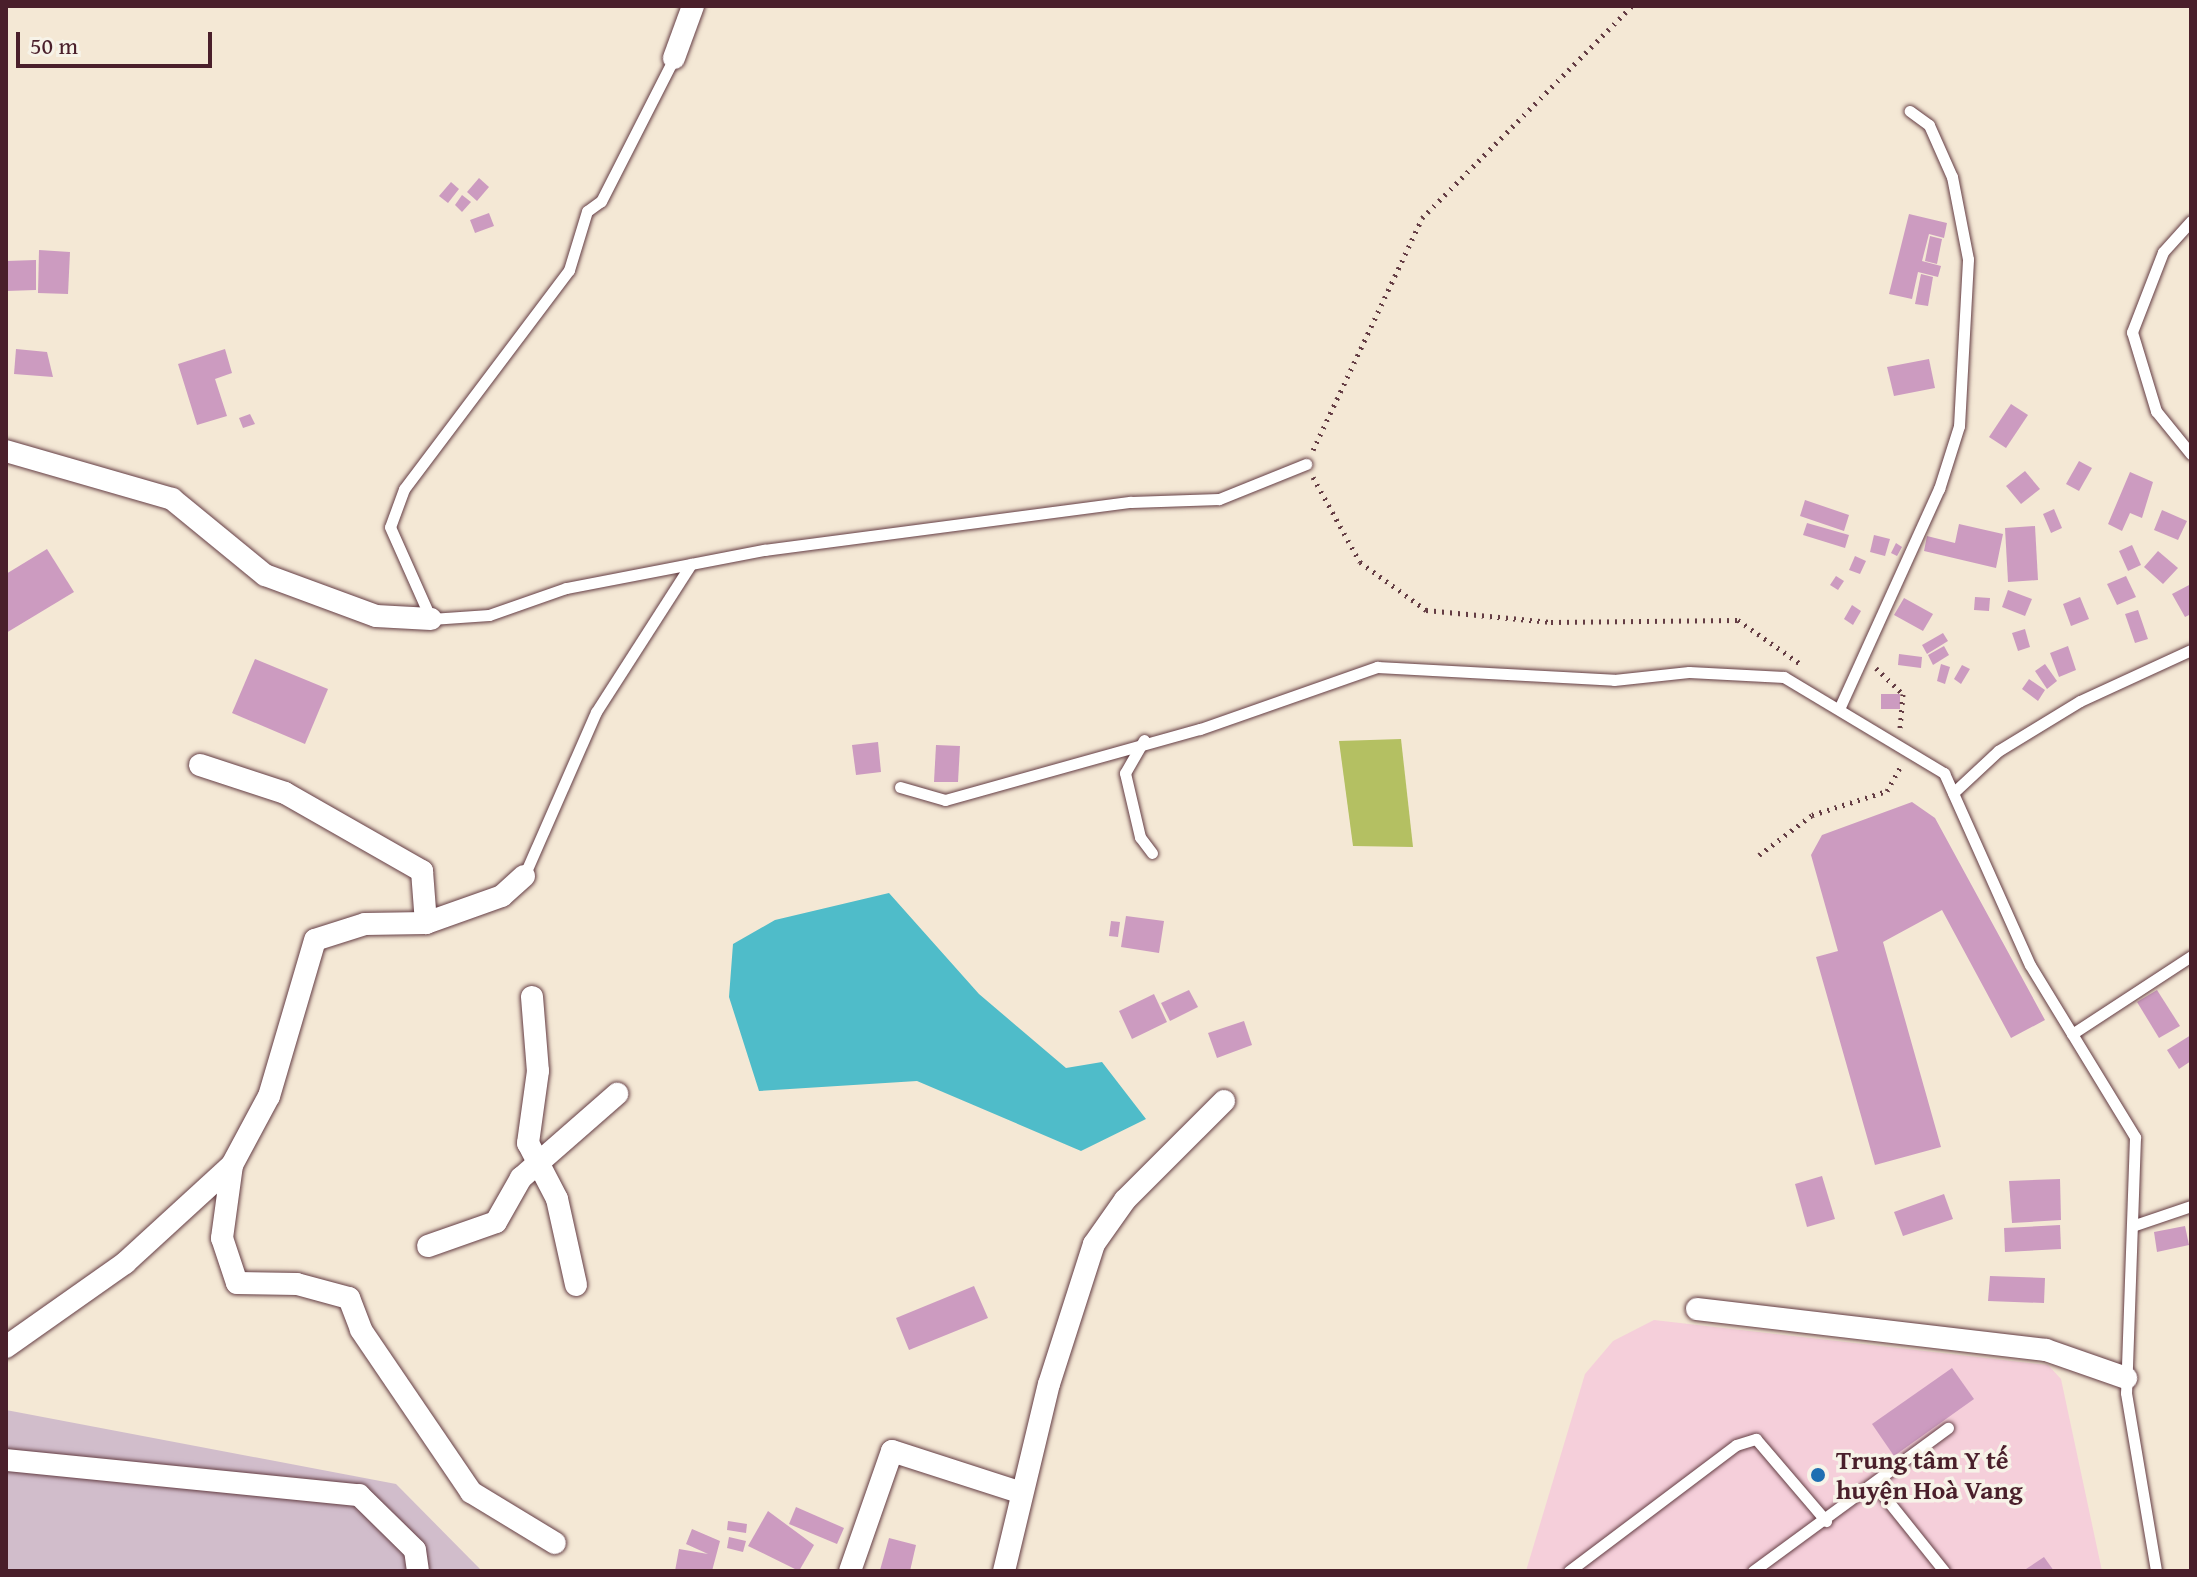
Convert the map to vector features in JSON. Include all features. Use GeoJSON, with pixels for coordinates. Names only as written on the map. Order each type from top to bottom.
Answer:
{"type":"FeatureCollection","features":[{"type":"Feature","properties":{"kind":"street"},"geometry":{"type":"LineString","coordinates":[[674,58],[693,6]]}},
{"type":"Feature","properties":{"kind":"street"},"geometry":{"type":"LineString","coordinates":[[6,451],[172,499],[265,575],[376,616],[431,619]]}},
{"type":"Feature","properties":{"kind":"street"},"geometry":{"type":"LineString","coordinates":[[200,765],[285,793],[422,871],[426,923]]}},
{"type":"Feature","properties":{"kind":"street"},"geometry":{"type":"LineString","coordinates":[[6,1347],[125,1263],[232,1165],[269,1096],[315,940],[365,924],[426,923],[502,896],[524,876]]}},
{"type":"Feature","properties":{"kind":"street"},"geometry":{"type":"LineString","coordinates":[[532,997],[538,1071],[528,1143],[570,1240],[576,1285]]}},
{"type":"Feature","properties":{"kind":"street"},"geometry":{"type":"LineString","coordinates":[[428,1246],[496,1222],[521,1178],[617,1094]]}},
{"type":"Feature","properties":{"kind":"street"},"geometry":{"type":"LineString","coordinates":[[1004,1571],[1019,1492],[1094,1244],[1125,1200],[1224,1101]]}},
{"type":"Feature","properties":{"kind":"street"},"geometry":{"type":"LineString","coordinates":[[232,1165],[222,1238],[237,1283],[297,1284],[349,1298],[361,1330],[471,1492],[555,1543]]}},
{"type":"Feature","properties":{"kind":"street"},"geometry":{"type":"LineString","coordinates":[[1697,1309],[2046,1350],[2126,1378]]}},
{"type":"Feature","properties":{"kind":"street"},"geometry":{"type":"LineString","coordinates":[[850,1571],[892,1451],[1019,1492]]}},
{"type":"Feature","properties":{"kind":"street"},"geometry":{"type":"LineString","coordinates":[[6,1460],[359,1495],[415,1550],[418,1571]]}},
{"type":"Feature","properties":{"kind":"lane"},"geometry":{"type":"LineString","coordinates":[[674,58],[601,201],[587,211],[569,270],[404,489],[390,527],[398,558],[431,619],[489,615],[566,588],[691,564],[1131,502],[1219,499],[1306,464]]}},
{"type":"Feature","properties":{"kind":"lane"},"geometry":{"type":"LineString","coordinates":[[1839,709],[1939,489],[1961,411],[1968,259],[1952,177],[1929,125],[1910,111]]}},
{"type":"Feature","properties":{"kind":"lane"},"geometry":{"type":"LineString","coordinates":[[2191,221],[2163,252],[2132,332],[2156,411],[2191,454]]}},
{"type":"Feature","properties":{"kind":"lane"},"geometry":{"type":"LineString","coordinates":[[524,876],[596,712],[691,564]]}},
{"type":"Feature","properties":{"kind":"lane"},"geometry":{"type":"LineString","coordinates":[[1953,793],[1998,751],[2080,701],[2191,650]]}},
{"type":"Feature","properties":{"kind":"lane"},"geometry":{"type":"LineString","coordinates":[[900,787],[945,800],[1144,740],[1200,729],[1377,667],[1614,680],[1752,673],[1784,677],[1903,747],[1944,773],[2030,965],[2135,1137],[2135,1225],[2126,1378],[2156,1571]]}},
{"type":"Feature","properties":{"kind":"lane"},"geometry":{"type":"LineString","coordinates":[[1144,740],[1125,773],[1140,837],[1152,853]]}},
{"type":"Feature","properties":{"kind":"lane"},"geometry":{"type":"LineString","coordinates":[[2072,1034],[2191,956]]}},
{"type":"Feature","properties":{"kind":"lane"},"geometry":{"type":"LineString","coordinates":[[2135,1225],[2191,1206]]}},
{"type":"Feature","properties":{"kind":"lane"},"geometry":{"type":"LineString","coordinates":[[1753,1571],[1876,1486],[1948,1428]]}},
{"type":"Feature","properties":{"kind":"lane"},"geometry":{"type":"LineString","coordinates":[[1569,1571],[1736,1445],[1756,1439],[1826,1521]]}},
{"type":"Feature","properties":{"kind":"lane"},"geometry":{"type":"LineString","coordinates":[[1876,1486],[1944,1571]]}},
{"type":"Feature","properties":{"kind":"path"},"geometry":{"type":"LineString","coordinates":[[1632,6],[1422,218],[1306,464],[1360,562],[1426,610],[1551,622],[1738,620],[1793,655],[1822,699]]}},
{"type":"Feature","properties":{"kind":"path"},"geometry":{"type":"LineString","coordinates":[[1759,855],[1812,815],[1887,791],[1900,773],[1903,694],[1861,657]]}},
{"type":"Feature","properties":{"kind":"shaded area","name":"Trung tâm Y tế huyện Hoà Vang"},"geometry":{"type":"Polygon","coordinates":[[[1654,1320],[2048,1365],[2061,1379],[2102,1571],[1526,1571],[1585,1374],[1613,1341],[1654,1320]]]}},
{"type":"Feature","properties":{"kind":"shaded area"},"geometry":{"type":"Polygon","coordinates":[[[6,1410],[396,1484],[482,1571],[6,1571],[6,1410]]]}},
{"type":"Feature","properties":{"kind":"green space"},"geometry":{"type":"Polygon","coordinates":[[[1401,739],[1413,847],[1353,846],[1339,741],[1401,739]]]}},
{"type":"Feature","properties":{"kind":"water"},"geometry":{"type":"Polygon","coordinates":[[[889,893],[979,994],[1066,1068],[1102,1062],[1146,1119],[1081,1151],[917,1081],[759,1091],[729,997],[733,944],[775,920],[889,893]]]}},
{"type":"Feature","properties":{"kind":"building"},"geometry":{"type":"Polygon","coordinates":[[[479,178],[489,187],[477,201],[467,192],[479,178]]]}},
{"type":"Feature","properties":{"kind":"building"},"geometry":{"type":"Polygon","coordinates":[[[451,182],[459,189],[448,203],[439,196],[451,182]]]}},
{"type":"Feature","properties":{"kind":"building"},"geometry":{"type":"Polygon","coordinates":[[[462,195],[471,202],[462,212],[455,205],[462,195]]]}},
{"type":"Feature","properties":{"kind":"building"},"geometry":{"type":"Polygon","coordinates":[[[489,213],[494,226],[475,233],[470,220],[489,213]]]}},
{"type":"Feature","properties":{"kind":"building"},"geometry":{"type":"Polygon","coordinates":[[[1909,214],[1947,223],[1944,238],[1929,234],[1922,261],[1941,266],[1938,277],[1918,272],[1912,299],[1889,294],[1909,214]]]}},
{"type":"Feature","properties":{"kind":"building"},"geometry":{"type":"Polygon","coordinates":[[[1930,236],[1942,239],[1937,264],[1925,261],[1930,236]]]}},
{"type":"Feature","properties":{"kind":"building"},"geometry":{"type":"Polygon","coordinates":[[[39,250],[70,252],[68,294],[38,293],[39,250]]]}},
{"type":"Feature","properties":{"kind":"building"},"geometry":{"type":"Polygon","coordinates":[[[36,260],[36,290],[6,291],[6,261],[36,260]]]}},
{"type":"Feature","properties":{"kind":"building"},"geometry":{"type":"Polygon","coordinates":[[[1921,274],[1933,277],[1928,306],[1915,304],[1921,274]]]}},
{"type":"Feature","properties":{"kind":"building"},"geometry":{"type":"Polygon","coordinates":[[[16,349],[47,352],[53,377],[14,374],[16,349]]]}},
{"type":"Feature","properties":{"kind":"building"},"geometry":{"type":"Polygon","coordinates":[[[225,349],[232,373],[215,379],[227,416],[197,425],[178,364],[225,349]]]}},
{"type":"Feature","properties":{"kind":"building"},"geometry":{"type":"Polygon","coordinates":[[[1929,359],[1935,388],[1894,396],[1887,367],[1929,359]]]}},
{"type":"Feature","properties":{"kind":"building"},"geometry":{"type":"Polygon","coordinates":[[[2011,404],[2028,415],[2006,448],[1989,437],[2011,404]]]}},
{"type":"Feature","properties":{"kind":"building"},"geometry":{"type":"Polygon","coordinates":[[[250,414],[255,424],[243,428],[239,418],[250,414]]]}},
{"type":"Feature","properties":{"kind":"building"},"geometry":{"type":"Polygon","coordinates":[[[2079,461],[2092,468],[2079,491],[2066,484],[2079,461]]]}},
{"type":"Feature","properties":{"kind":"building"},"geometry":{"type":"Polygon","coordinates":[[[2025,471],[2040,489],[2021,504],[2006,486],[2025,471]]]}},
{"type":"Feature","properties":{"kind":"building"},"geometry":{"type":"Polygon","coordinates":[[[2130,472],[2153,482],[2142,518],[2130,513],[2122,531],[2108,524],[2130,472]]]}},
{"type":"Feature","properties":{"kind":"building"},"geometry":{"type":"Polygon","coordinates":[[[1805,500],[1849,515],[1844,531],[1800,516],[1805,500]]]}},
{"type":"Feature","properties":{"kind":"building"},"geometry":{"type":"Polygon","coordinates":[[[2054,509],[2062,528],[2051,533],[2043,514],[2054,509]]]}},
{"type":"Feature","properties":{"kind":"building"},"geometry":{"type":"Polygon","coordinates":[[[2162,510],[2187,521],[2178,540],[2154,530],[2162,510]]]}},
{"type":"Feature","properties":{"kind":"building"},"geometry":{"type":"Polygon","coordinates":[[[1807,523],[1849,535],[1845,548],[1803,535],[1807,523]]]}},
{"type":"Feature","properties":{"kind":"building"},"geometry":{"type":"Polygon","coordinates":[[[1959,524],[2003,534],[1996,568],[1924,551],[1927,536],[1955,543],[1959,524]]]}},
{"type":"Feature","properties":{"kind":"building"},"geometry":{"type":"Polygon","coordinates":[[[2035,526],[2038,580],[2008,582],[2005,528],[2035,526]]]}},
{"type":"Feature","properties":{"kind":"building"},"geometry":{"type":"Polygon","coordinates":[[[1874,535],[1890,539],[1885,556],[1870,552],[1874,535]]]}},
{"type":"Feature","properties":{"kind":"building"},"geometry":{"type":"Polygon","coordinates":[[[1896,543],[1902,547],[1897,556],[1891,553],[1896,543]]]}},
{"type":"Feature","properties":{"kind":"building"},"geometry":{"type":"Polygon","coordinates":[[[2132,545],[2141,565],[2128,571],[2119,551],[2132,545]]]}},
{"type":"Feature","properties":{"kind":"building"},"geometry":{"type":"Polygon","coordinates":[[[47,549],[74,592],[6,633],[6,574],[47,549]]]}},
{"type":"Feature","properties":{"kind":"building"},"geometry":{"type":"Polygon","coordinates":[[[2158,551],[2178,568],[2163,584],[2144,567],[2158,551]]]}},
{"type":"Feature","properties":{"kind":"building"},"geometry":{"type":"Polygon","coordinates":[[[1855,556],[1866,561],[1860,574],[1849,570],[1855,556]]]}},
{"type":"Feature","properties":{"kind":"building"},"geometry":{"type":"Polygon","coordinates":[[[1836,576],[1844,581],[1838,590],[1830,585],[1836,576]]]}},
{"type":"Feature","properties":{"kind":"building"},"geometry":{"type":"Polygon","coordinates":[[[2126,576],[2136,597],[2117,605],[2107,584],[2126,576]]]}},
{"type":"Feature","properties":{"kind":"building"},"geometry":{"type":"Polygon","coordinates":[[[2191,584],[2191,614],[2185,617],[2172,594],[2191,584]]]}},
{"type":"Feature","properties":{"kind":"building"},"geometry":{"type":"Polygon","coordinates":[[[2008,590],[2032,599],[2025,616],[2002,607],[2008,590]]]}},
{"type":"Feature","properties":{"kind":"building"},"geometry":{"type":"Polygon","coordinates":[[[1975,597],[1990,598],[1989,611],[1974,610],[1975,597]]]}},
{"type":"Feature","properties":{"kind":"building"},"geometry":{"type":"Polygon","coordinates":[[[2080,597],[2089,619],[2071,626],[2063,604],[2080,597]]]}},
{"type":"Feature","properties":{"kind":"building"},"geometry":{"type":"Polygon","coordinates":[[[1904,598],[1933,614],[1923,631],[1894,615],[1904,598]]]}},
{"type":"Feature","properties":{"kind":"building"},"geometry":{"type":"Polygon","coordinates":[[[1852,605],[1861,611],[1853,625],[1844,619],[1852,605]]]}},
{"type":"Feature","properties":{"kind":"building"},"geometry":{"type":"Polygon","coordinates":[[[2138,610],[2148,639],[2135,643],[2125,614],[2138,610]]]}},
{"type":"Feature","properties":{"kind":"building"},"geometry":{"type":"Polygon","coordinates":[[[2025,629],[2030,647],[2018,651],[2012,633],[2025,629]]]}},
{"type":"Feature","properties":{"kind":"building"},"geometry":{"type":"Polygon","coordinates":[[[1943,633],[1948,641],[1927,654],[1922,645],[1943,633]]]}},
{"type":"Feature","properties":{"kind":"building"},"geometry":{"type":"Polygon","coordinates":[[[1944,646],[1949,655],[1933,665],[1928,655],[1944,646]]]}},
{"type":"Feature","properties":{"kind":"building"},"geometry":{"type":"Polygon","coordinates":[[[2068,646],[2076,670],[2059,677],[2050,653],[2068,646]]]}},
{"type":"Feature","properties":{"kind":"building"},"geometry":{"type":"Polygon","coordinates":[[[1899,654],[1922,657],[1921,668],[1898,665],[1899,654]]]}},
{"type":"Feature","properties":{"kind":"building"},"geometry":{"type":"Polygon","coordinates":[[[255,659],[328,689],[305,744],[232,713],[255,659]]]}},
{"type":"Feature","properties":{"kind":"building"},"geometry":{"type":"Polygon","coordinates":[[[1941,664],[1950,667],[1945,684],[1937,681],[1941,664]]]}},
{"type":"Feature","properties":{"kind":"building"},"geometry":{"type":"Polygon","coordinates":[[[2045,664],[2057,681],[2047,689],[2035,671],[2045,664]]]}},
{"type":"Feature","properties":{"kind":"building"},"geometry":{"type":"Polygon","coordinates":[[[1962,665],[1970,669],[1961,684],[1954,679],[1962,665]]]}},
{"type":"Feature","properties":{"kind":"building"},"geometry":{"type":"Polygon","coordinates":[[[2029,679],[2045,690],[2038,701],[2022,689],[2029,679]]]}},
{"type":"Feature","properties":{"kind":"building"},"geometry":{"type":"Polygon","coordinates":[[[1881,694],[1900,694],[1900,709],[1881,709],[1881,694]]]}},
{"type":"Feature","properties":{"kind":"building"},"geometry":{"type":"Polygon","coordinates":[[[878,742],[881,772],[856,775],[852,745],[878,742]]]}},
{"type":"Feature","properties":{"kind":"building"},"geometry":{"type":"Polygon","coordinates":[[[936,745],[960,746],[958,782],[934,782],[936,745]]]}},
{"type":"Feature","properties":{"kind":"building"},"geometry":{"type":"Polygon","coordinates":[[[1912,802],[1935,818],[2045,1020],[2011,1038],[1942,910],[1883,942],[1941,1147],[1875,1165],[1816,957],[1838,951],[1811,855],[1822,835],[1912,802]]]}},
{"type":"Feature","properties":{"kind":"building"},"geometry":{"type":"Polygon","coordinates":[[[1126,916],[1164,921],[1159,953],[1121,947],[1126,916]]]}},
{"type":"Feature","properties":{"kind":"building"},"geometry":{"type":"Polygon","coordinates":[[[1111,921],[1120,922],[1118,937],[1109,936],[1111,921]]]}},
{"type":"Feature","properties":{"kind":"building"},"geometry":{"type":"Polygon","coordinates":[[[1189,990],[1198,1007],[1170,1021],[1161,1003],[1189,990]]]}},
{"type":"Feature","properties":{"kind":"building"},"geometry":{"type":"Polygon","coordinates":[[[2157,990],[2180,1026],[2159,1038],[2137,1002],[2157,990]]]}},
{"type":"Feature","properties":{"kind":"building"},"geometry":{"type":"Polygon","coordinates":[[[1154,994],[1167,1022],[1132,1039],[1119,1011],[1154,994]]]}},
{"type":"Feature","properties":{"kind":"building"},"geometry":{"type":"Polygon","coordinates":[[[1244,1021],[1252,1045],[1217,1058],[1208,1033],[1244,1021]]]}},
{"type":"Feature","properties":{"kind":"building"},"geometry":{"type":"Polygon","coordinates":[[[2191,1035],[2191,1061],[2179,1069],[2167,1050],[2191,1035]]]}},
{"type":"Feature","properties":{"kind":"building"},"geometry":{"type":"Polygon","coordinates":[[[1822,1176],[1835,1219],[1807,1227],[1795,1184],[1822,1176]]]}},
{"type":"Feature","properties":{"kind":"building"},"geometry":{"type":"Polygon","coordinates":[[[2060,1179],[2061,1220],[2012,1223],[2009,1181],[2060,1179]]]}},
{"type":"Feature","properties":{"kind":"building"},"geometry":{"type":"Polygon","coordinates":[[[1944,1194],[1953,1219],[1903,1236],[1894,1212],[1944,1194]]]}},
{"type":"Feature","properties":{"kind":"building"},"geometry":{"type":"Polygon","coordinates":[[[2060,1225],[2061,1249],[2005,1252],[2004,1228],[2060,1225]]]}},
{"type":"Feature","properties":{"kind":"building"},"geometry":{"type":"Polygon","coordinates":[[[2185,1226],[2189,1245],[2157,1252],[2154,1232],[2185,1226]]]}},
{"type":"Feature","properties":{"kind":"building"},"geometry":{"type":"Polygon","coordinates":[[[1990,1276],[2045,1278],[2044,1303],[1988,1301],[1990,1276]]]}},
{"type":"Feature","properties":{"kind":"building"},"geometry":{"type":"Polygon","coordinates":[[[974,1286],[988,1318],[909,1350],[896,1318],[974,1286]]]}},
{"type":"Feature","properties":{"kind":"building"},"geometry":{"type":"Polygon","coordinates":[[[1952,1368],[1974,1399],[1894,1456],[1872,1424],[1952,1368]]]}},
{"type":"Feature","properties":{"kind":"building"},"geometry":{"type":"Polygon","coordinates":[[[796,1507],[844,1528],[837,1544],[789,1524],[796,1507]]]}},
{"type":"Feature","properties":{"kind":"building"},"geometry":{"type":"Polygon","coordinates":[[[768,1511],[814,1545],[799,1571],[748,1546],[768,1511]]]}},
{"type":"Feature","properties":{"kind":"building"},"geometry":{"type":"Polygon","coordinates":[[[728,1521],[747,1524],[746,1533],[727,1530],[728,1521]]]}},
{"type":"Feature","properties":{"kind":"building"},"geometry":{"type":"Polygon","coordinates":[[[692,1529],[720,1541],[712,1571],[675,1571],[679,1549],[708,1554],[686,1544],[692,1529]]]}},
{"type":"Feature","properties":{"kind":"building"},"geometry":{"type":"Polygon","coordinates":[[[729,1537],[746,1541],[743,1552],[727,1548],[729,1537]]]}},
{"type":"Feature","properties":{"kind":"building"},"geometry":{"type":"Polygon","coordinates":[[[889,1538],[916,1545],[910,1571],[880,1570],[889,1538]]]}},
{"type":"Feature","properties":{"kind":"building"},"geometry":{"type":"Polygon","coordinates":[[[2044,1557],[2054,1571],[2023,1571],[2044,1557]]]}},
{"type":"Feature","properties":{"kind":"place","name":"Trung tâm Y tế huyện Hoà Vang"},"geometry":{"type":"Point","coordinates":[1818,1475]}}]}
